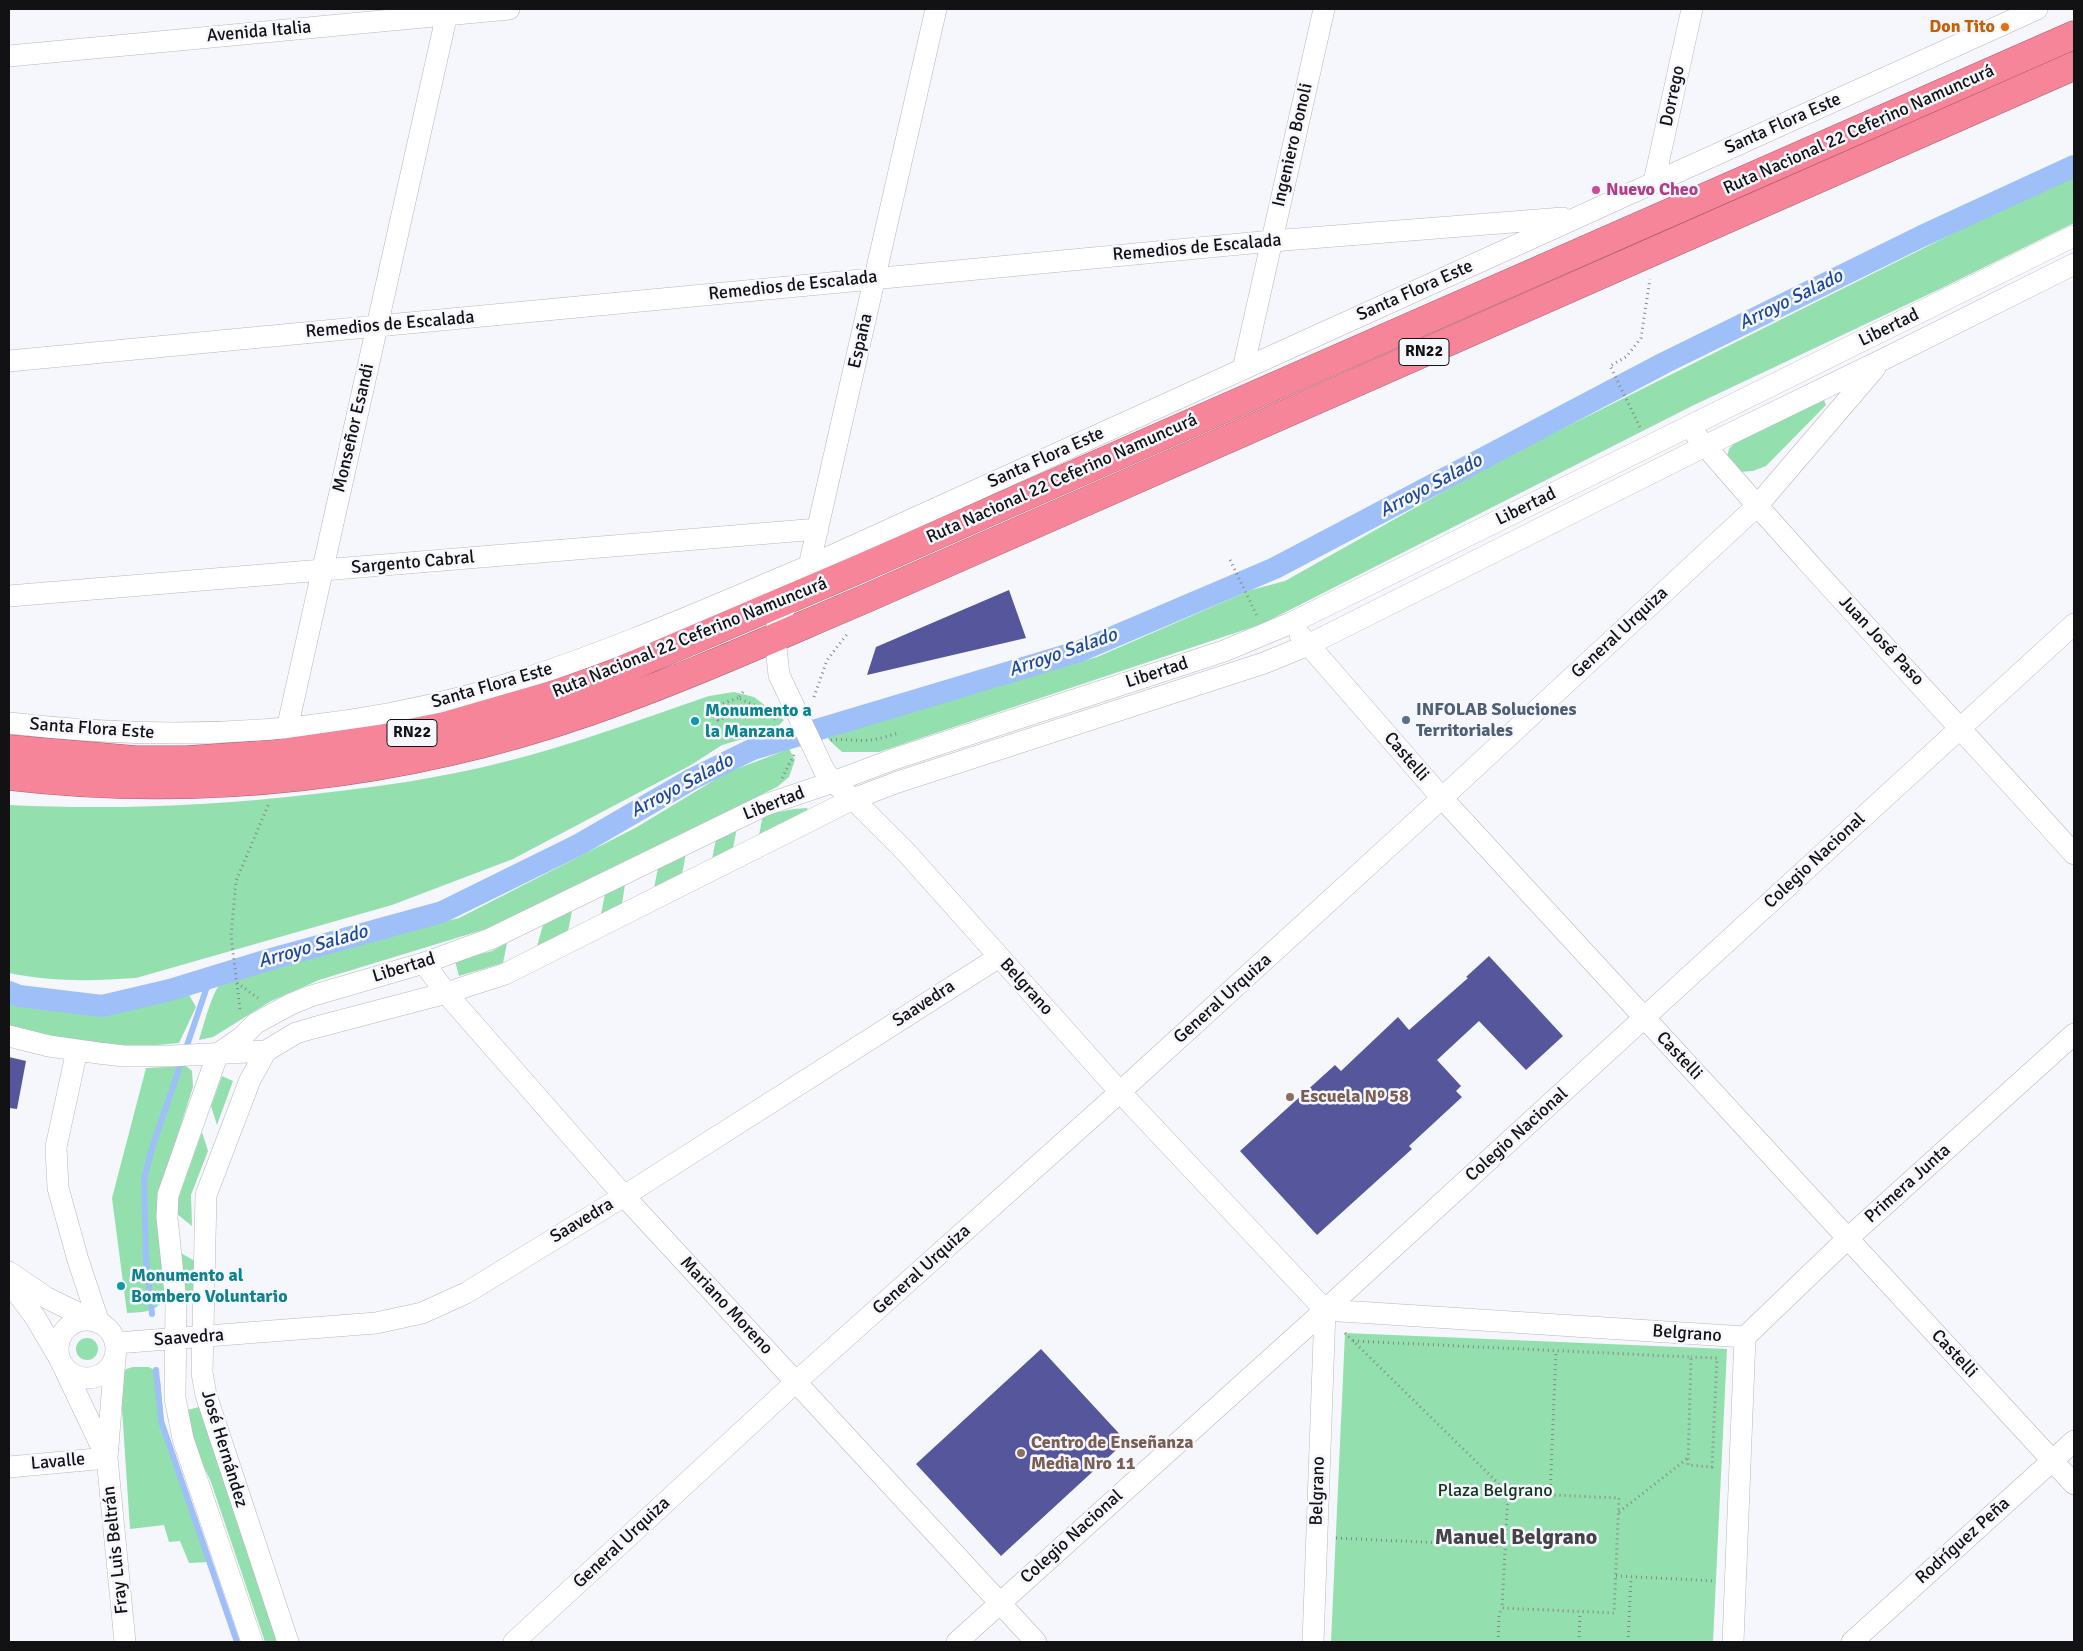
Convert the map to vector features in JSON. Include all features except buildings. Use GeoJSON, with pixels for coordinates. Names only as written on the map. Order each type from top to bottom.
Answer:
{"type":"FeatureCollection","features":[{"type":"Feature","properties":{"kind":"highway","name":"Ruta Nacional 22 Ceferino Namuncurá"},"geometry":{"type":"LineString","coordinates":[[9,749],[82,757],[187,760],[274,754],[385,738],[445,726],[559,693],[613,674],[792,597],[2074,35]]}},
{"type":"Feature","properties":{"kind":"highway","name":"Ruta Nacional 22 Ceferino Namuncurá"},"geometry":{"type":"LineString","coordinates":[[9,776],[76,782],[188,786],[279,779],[390,764],[490,742],[623,700],[774,638],[2074,66]]}},
{"type":"Feature","properties":{"kind":"street","name":"Avenida Italia"},"geometry":{"type":"LineString","coordinates":[[9,56],[447,12],[509,9]]}},
{"type":"Feature","properties":{"kind":"street","name":"España"},"geometry":{"type":"LineString","coordinates":[[774,638],[778,620],[809,566],[936,9]]}},
{"type":"Feature","properties":{"kind":"street","name":"Ingeniero Bonoli"},"geometry":{"type":"LineString","coordinates":[[1243,369],[1324,9]]}},
{"type":"Feature","properties":{"kind":"street","name":"Dorrego"},"geometry":{"type":"LineString","coordinates":[[1654,182],[1692,9]]}},
{"type":"Feature","properties":{"kind":"street","name":"Santa Flora Este"},"geometry":{"type":"LineString","coordinates":[[9,723],[97,732],[165,734],[287,729],[320,726],[399,711],[510,684],[622,644],[809,566],[2037,9]]}},
{"type":"Feature","properties":{"kind":"street","name":"Monseñor Esandi"},"geometry":{"type":"LineString","coordinates":[[287,729],[447,12]]}},
{"type":"Feature","properties":{"kind":"street","name":"Remedios de Escalada"},"geometry":{"type":"LineString","coordinates":[[9,361],[1272,241],[1578,216]]}},
{"type":"Feature","properties":{"kind":"street","name":"Libertad"},"geometry":{"type":"LineString","coordinates":[[209,1054],[242,1037],[256,1023],[291,1004],[311,996],[424,963],[490,939],[765,805],[894,759],[1224,651],[1291,623],[2074,236]]}},
{"type":"Feature","properties":{"kind":"street","name":"Libertad"},"geometry":{"type":"LineString","coordinates":[[9,1036],[77,1050],[124,1056],[171,1056],[266,1051],[296,1033],[446,993],[505,974],[852,799],[907,778],[1264,663],[1308,645],[2074,264]]}},
{"type":"Feature","properties":{"kind":"street","name":"General Urquiza"},"geometry":{"type":"LineString","coordinates":[[514,1642],[796,1381],[1120,1092],[1442,798],[1757,506],[1882,360],[1896,325]]}},
{"type":"Feature","properties":{"kind":"street","name":"Juan José Paso"},"geometry":{"type":"LineString","coordinates":[[1689,427],[1757,506],[2074,854]]}},
{"type":"Feature","properties":{"kind":"street","name":"Sargento Cabral"},"geometry":{"type":"LineString","coordinates":[[9,596],[818,529]]}},
{"type":"Feature","properties":{"kind":"street","name":"Castelli"},"geometry":{"type":"LineString","coordinates":[[1291,623],[1308,645],[1442,798],[2074,1484]]}},
{"type":"Feature","properties":{"kind":"street","name":"Colegio Nacional"},"geometry":{"type":"LineString","coordinates":[[957,1642],[1324,1310],[2074,624]]}},
{"type":"Feature","properties":{"kind":"street","name":"Belgrano"},"geometry":{"type":"LineString","coordinates":[[774,638],[779,675],[797,715],[818,745],[832,782],[905,851],[1120,1092],[1324,1310],[1745,1337],[1733,1642]]}},
{"type":"Feature","properties":{"kind":"street","name":"Saavedra"},"geometry":{"type":"LineString","coordinates":[[115,1351],[175,1338],[376,1324],[422,1314],[466,1293],[624,1196],[999,957]]}},
{"type":"Feature","properties":{"kind":"street","name":"Mariano Moreno"},"geometry":{"type":"LineString","coordinates":[[424,963],[446,993],[624,1196],[1036,1642]]}},
{"type":"Feature","properties":{"kind":"street","name":"Primera Junta"},"geometry":{"type":"LineString","coordinates":[[1745,1337],[1848,1239],[2074,1034]]}},
{"type":"Feature","properties":{"kind":"street"},"geometry":{"type":"LineString","coordinates":[[77,1050],[56,1147],[58,1188],[97,1322]]}},
{"type":"Feature","properties":{"kind":"street","name":"José Hernández"},"geometry":{"type":"LineString","coordinates":[[266,1051],[250,1080],[206,1195],[202,1373],[206,1395],[288,1642]]}},
{"type":"Feature","properties":{"kind":"street","name":"José Hernández"},"geometry":{"type":"LineString","coordinates":[[209,1054],[168,1195],[167,1218],[176,1302],[175,1398],[183,1439],[252,1642]]}},
{"type":"Feature","properties":{"kind":"street"},"geometry":{"type":"LineString","coordinates":[[9,1272],[47,1298],[97,1322],[108,1329],[115,1351],[107,1371],[93,1378],[78,1378],[62,1363],[59,1341],[67,1328],[80,1321],[97,1322]]}},
{"type":"Feature","properties":{"kind":"street","name":"Fray Luis Beltrán"},"geometry":{"type":"LineString","coordinates":[[9,1282],[35,1317],[62,1363],[107,1458]]}},
{"type":"Feature","properties":{"kind":"street","name":"Belgrano"},"geometry":{"type":"LineString","coordinates":[[1313,1642],[1324,1310]]}},
{"type":"Feature","properties":{"kind":"street","name":"Fray Luis Beltrán"},"geometry":{"type":"LineString","coordinates":[[115,1351],[107,1458],[125,1642]]}},
{"type":"Feature","properties":{"kind":"street","name":"Rodríguez Peña"},"geometry":{"type":"LineString","coordinates":[[1852,1642],[2074,1441]]}},
{"type":"Feature","properties":{"kind":"street","name":"Lavalle"},"geometry":{"type":"LineString","coordinates":[[9,1466],[107,1458]]}},
{"type":"Feature","properties":{"kind":"path"},"geometry":{"type":"LineString","coordinates":[[1632,432],[1642,427],[1610,366],[1626,357],[1641,338],[1655,251]]}},
{"type":"Feature","properties":{"kind":"path"},"geometry":{"type":"LineString","coordinates":[[1230,560],[1259,621]]}},
{"type":"Feature","properties":{"kind":"path"},"geometry":{"type":"LineString","coordinates":[[738,698],[756,706],[797,715],[815,690],[827,660],[848,633],[855,629]]}},
{"type":"Feature","properties":{"kind":"path"},"geometry":{"type":"LineString","coordinates":[[743,692],[738,698],[713,707],[718,720],[756,706]]}},
{"type":"Feature","properties":{"kind":"path"},"geometry":{"type":"LineString","coordinates":[[818,745],[842,739],[856,741],[872,740],[900,733]]}},
{"type":"Feature","properties":{"kind":"path"},"geometry":{"type":"LineString","coordinates":[[240,1016],[231,936],[236,880],[279,779]]}},
{"type":"Feature","properties":{"kind":"path"},"geometry":{"type":"LineString","coordinates":[[237,981],[262,1001]]}},
{"type":"Feature","properties":{"kind":"path"},"geometry":{"type":"LineString","coordinates":[[1324,1310],[1352,1341],[1508,1493],[1620,1498],[1614,1613],[1502,1608]]}},
{"type":"Feature","properties":{"kind":"path"},"geometry":{"type":"LineString","coordinates":[[1352,1341],[1717,1358],[1712,1467],[1688,1465],[1691,1357]]}},
{"type":"Feature","properties":{"kind":"path"},"geometry":{"type":"LineString","coordinates":[[1550,1495],[1556,1351]]}},
{"type":"Feature","properties":{"kind":"path"},"geometry":{"type":"LineString","coordinates":[[1619,1512],[1688,1458]]}},
{"type":"Feature","properties":{"kind":"path"},"geometry":{"type":"LineString","coordinates":[[1498,1642],[1499,1615],[1502,1608],[1508,1493]]}},
{"type":"Feature","properties":{"kind":"path"},"geometry":{"type":"LineString","coordinates":[[1317,1537],[1505,1546]]}},
{"type":"Feature","properties":{"kind":"path"},"geometry":{"type":"LineString","coordinates":[[1616,1576],[1735,1582]]}},
{"type":"Feature","properties":{"kind":"path"},"geometry":{"type":"LineString","coordinates":[[1628,1642],[1631,1577]]}},
{"type":"Feature","properties":{"kind":"path"},"geometry":{"type":"LineString","coordinates":[[1579,1642],[1580,1612]]}},
{"type":"Feature","properties":{"kind":"green space"},"geometry":{"type":"Polygon","coordinates":[[[2074,173],[2074,223],[1942,288],[1692,406],[1262,624],[879,752],[842,752],[829,740],[823,728],[883,719],[1097,657],[1251,590],[1285,581],[1496,462],[2074,173]]]}},
{"type":"Feature","properties":{"kind":"green space"},"geometry":{"type":"Polygon","coordinates":[[[1818,400],[1824,400],[1826,405],[1766,466],[1753,471],[1739,472],[1726,460],[1729,449],[1738,439],[1818,400]]]}},
{"type":"Feature","properties":{"kind":"green space"},"geometry":{"type":"Polygon","coordinates":[[[734,692],[754,697],[784,720],[774,730],[722,745],[691,765],[513,859],[392,905],[136,978],[72,980],[9,973],[9,805],[124,807],[200,804],[276,798],[409,781],[480,768],[556,748],[709,696],[734,692]]]}},
{"type":"Feature","properties":{"kind":"green space"},"geometry":{"type":"Polygon","coordinates":[[[789,749],[795,760],[789,777],[777,787],[486,929],[319,980],[271,1001],[213,1037],[199,1040],[215,992],[223,982],[236,975],[459,918],[637,827],[726,773],[789,749]]]}},
{"type":"Feature","properties":{"kind":"green space"},"geometry":{"type":"Polygon","coordinates":[[[807,808],[808,811],[759,835],[763,815],[807,808]]]}},
{"type":"Feature","properties":{"kind":"green space"},"geometry":{"type":"Polygon","coordinates":[[[737,828],[733,848],[712,859],[716,839],[737,828]]]}},
{"type":"Feature","properties":{"kind":"green space"},"geometry":{"type":"Polygon","coordinates":[[[686,854],[682,874],[654,888],[658,868],[686,854]]]}},
{"type":"Feature","properties":{"kind":"green space"},"geometry":{"type":"Polygon","coordinates":[[[625,884],[622,904],[601,914],[605,894],[625,884]]]}},
{"type":"Feature","properties":{"kind":"green space"},"geometry":{"type":"Polygon","coordinates":[[[572,911],[568,931],[537,946],[543,925],[572,911]]]}},
{"type":"Feature","properties":{"kind":"green space"},"geometry":{"type":"Polygon","coordinates":[[[507,943],[503,963],[459,976],[455,961],[492,951],[507,943]]]}},
{"type":"Feature","properties":{"kind":"green space"},"geometry":{"type":"Polygon","coordinates":[[[188,993],[196,1007],[179,1043],[125,1048],[62,1041],[9,1028],[9,998],[57,1008],[107,1011],[146,1006],[188,993]]]}},
{"type":"Feature","properties":{"kind":"green space"},"geometry":{"type":"Polygon","coordinates":[[[186,1066],[192,1071],[193,1087],[160,1190],[166,1296],[154,1309],[144,1312],[127,1313],[112,1198],[146,1068],[186,1066]]]}},
{"type":"Feature","properties":{"kind":"green space"},"geometry":{"type":"Polygon","coordinates":[[[222,1076],[233,1081],[217,1125],[211,1106],[222,1076]]]}},
{"type":"Feature","properties":{"kind":"green space"},"geometry":{"type":"Polygon","coordinates":[[[202,1132],[208,1151],[191,1195],[192,1226],[177,1214],[176,1205],[202,1132]]]}},
{"type":"Feature","properties":{"kind":"green space"},"geometry":{"type":"Polygon","coordinates":[[[179,1252],[195,1261],[197,1299],[183,1300],[179,1252]]]}},
{"type":"Feature","properties":{"kind":"green space","name":"Plaza Belgrano"},"geometry":{"type":"Polygon","coordinates":[[[1345,1333],[1727,1349],[1713,1642],[1331,1642],[1345,1333]]]}},
{"type":"Feature","properties":{"kind":"green space"},"geometry":{"type":"Polygon","coordinates":[[[87,1338],[95,1341],[98,1349],[95,1357],[87,1360],[79,1357],[76,1349],[79,1341],[87,1338]]]}},
{"type":"Feature","properties":{"kind":"green space"},"geometry":{"type":"Polygon","coordinates":[[[149,1367],[156,1371],[160,1379],[164,1425],[209,1562],[189,1563],[180,1541],[169,1542],[164,1525],[130,1529],[120,1379],[126,1369],[149,1367]]]}},
{"type":"Feature","properties":{"kind":"green space"},"geometry":{"type":"Polygon","coordinates":[[[199,1407],[279,1642],[265,1642],[211,1482],[193,1444],[184,1411],[199,1407]]]}},
{"type":"Feature","properties":{"kind":"waterway","name":"Arroyo Salado"},"geometry":{"type":"LineString","coordinates":[[9,992],[19,996],[102,1006],[170,990],[271,959],[442,912],[580,844],[692,779],[753,749],[1080,651],[1275,568],[1664,363],[1922,236],[2074,166]]}},
{"type":"Feature","properties":{"kind":"waterway"},"geometry":{"type":"LineString","coordinates":[[152,1314],[146,1259],[144,1179],[152,1148],[210,978]]}},
{"type":"Feature","properties":{"kind":"waterway"},"geometry":{"type":"LineString","coordinates":[[156,1370],[161,1421],[237,1642]]}},
{"type":"Feature","properties":{"kind":"place","name":"Don Tito"},"geometry":{"type":"Point","coordinates":[2005,27]}},
{"type":"Feature","properties":{"kind":"place","name":"Nuevo Cheo"},"geometry":{"type":"Point","coordinates":[1596,190]}},
{"type":"Feature","properties":{"kind":"place","name":"INFOLAB Soluciones Territoriales"},"geometry":{"type":"Point","coordinates":[1406,720]}},
{"type":"Feature","properties":{"kind":"place","name":"Monumento a la Manzana"},"geometry":{"type":"Point","coordinates":[695,721]}},
{"type":"Feature","properties":{"kind":"place","name":"Escuela Nº 58"},"geometry":{"type":"Point","coordinates":[1290,1097]}},
{"type":"Feature","properties":{"kind":"place","name":"Monumento al Bombero Voluntario"},"geometry":{"type":"Point","coordinates":[121,1286]}},
{"type":"Feature","properties":{"kind":"place","name":"Centro de Enseñanza Media Nro 11"},"geometry":{"type":"Point","coordinates":[1021,1453]}},
{"type":"Feature","properties":{"kind":"district","name":"Manuel Belgrano"},"geometry":{"type":"Point","coordinates":[1516,1538]}}]}
